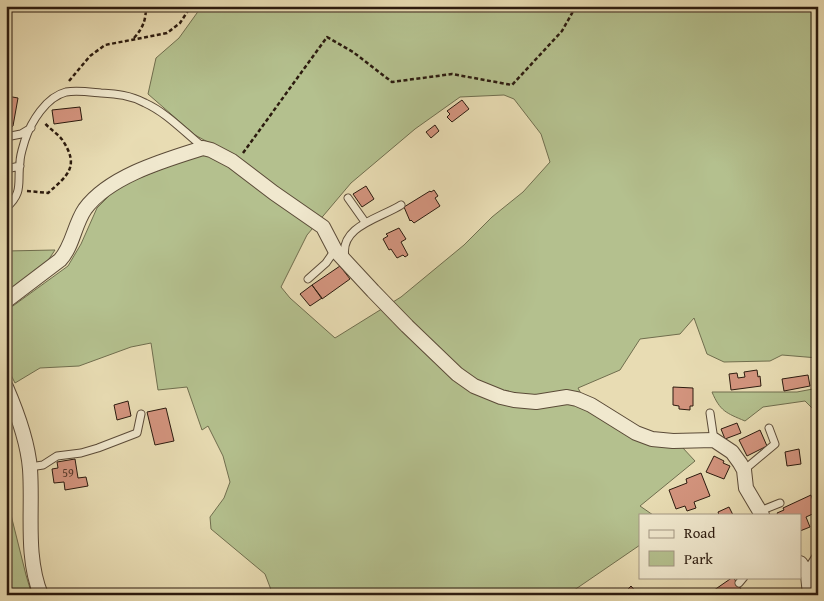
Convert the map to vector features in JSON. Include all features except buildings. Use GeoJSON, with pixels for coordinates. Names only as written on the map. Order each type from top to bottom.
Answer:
{"type":"FeatureCollection","features":[{"type":"Feature","properties":{"kind":"street"},"geometry":{"type":"LineString","coordinates":[[6,301],[67,253],[84,210],[109,185],[150,166],[204,148],[235,163],[323,227],[335,250],[346,262],[407,326],[457,374],[474,386],[514,400],[536,402],[567,397],[577,399],[591,405],[636,433],[652,439],[673,441],[714,440],[732,452],[744,470],[746,488],[761,513]]}},
{"type":"Feature","properties":{"kind":"street"},"geometry":{"type":"LineString","coordinates":[[6,387],[16,410],[30,467],[32,553],[34,572],[41,595]]}},
{"type":"Feature","properties":{"kind":"street"},"geometry":{"type":"LineString","coordinates":[[803,568],[808,575],[810,595]]}},
{"type":"Feature","properties":{"kind":"lane"},"geometry":{"type":"LineString","coordinates":[[6,208],[16,200],[26,137],[50,99],[66,92],[126,95],[147,104],[178,126],[204,148]]}},
{"type":"Feature","properties":{"kind":"lane"},"geometry":{"type":"LineString","coordinates":[[6,137],[21,134],[31,128]]}},
{"type":"Feature","properties":{"kind":"lane"},"geometry":{"type":"LineString","coordinates":[[6,169],[20,166]]}},
{"type":"Feature","properties":{"kind":"lane"},"geometry":{"type":"LineString","coordinates":[[348,198],[365,222]]}},
{"type":"Feature","properties":{"kind":"lane"},"geometry":{"type":"LineString","coordinates":[[346,262],[344,249],[346,242],[352,234],[365,222],[401,205]]}},
{"type":"Feature","properties":{"kind":"lane"},"geometry":{"type":"LineString","coordinates":[[308,279],[326,263],[335,250]]}},
{"type":"Feature","properties":{"kind":"lane"},"geometry":{"type":"LineString","coordinates":[[710,413],[714,440]]}},
{"type":"Feature","properties":{"kind":"lane"},"geometry":{"type":"LineString","coordinates":[[30,467],[43,465],[57,456],[81,453],[98,448],[136,433],[141,414]]}},
{"type":"Feature","properties":{"kind":"lane"},"geometry":{"type":"LineString","coordinates":[[744,470],[775,444],[769,428]]}},
{"type":"Feature","properties":{"kind":"lane"},"geometry":{"type":"LineString","coordinates":[[761,513],[780,503]]}},
{"type":"Feature","properties":{"kind":"lane"},"geometry":{"type":"LineString","coordinates":[[803,568],[817,557]]}},
{"type":"Feature","properties":{"kind":"path"},"geometry":{"type":"LineString","coordinates":[[133,39],[142,29],[146,17],[146,6]]}},
{"type":"Feature","properties":{"kind":"path"},"geometry":{"type":"LineString","coordinates":[[50,99],[72,78],[90,56],[105,45],[151,37],[167,32],[180,23],[191,6]]}},
{"type":"Feature","properties":{"kind":"path"},"geometry":{"type":"LineString","coordinates":[[235,163],[327,37],[354,52],[392,82],[452,74],[512,85],[562,31],[576,6]]}},
{"type":"Feature","properties":{"kind":"path"},"geometry":{"type":"LineString","coordinates":[[18,190],[48,193],[67,177],[72,162],[63,140],[38,116]]}},
{"type":"Feature","properties":{"kind":"green space"},"geometry":{"type":"Polygon","coordinates":[[[202,6],[818,6],[818,358],[782,355],[770,361],[724,362],[707,354],[694,318],[680,334],[640,339],[620,370],[578,388],[592,414],[644,443],[682,447],[695,461],[640,506],[652,514],[639,514],[639,546],[567,595],[273,595],[265,574],[211,529],[210,517],[224,498],[230,482],[223,456],[208,426],[202,430],[187,387],[158,390],[151,343],[131,347],[79,366],[40,368],[15,383],[6,365],[6,311],[68,266],[81,244],[97,208],[119,186],[215,146],[195,135],[148,94],[156,58],[179,38],[202,6]],[[504,95],[460,97],[415,129],[351,183],[307,235],[281,287],[290,298],[335,338],[401,297],[464,245],[492,217],[523,192],[550,162],[541,134],[514,99],[504,95]]]}},
{"type":"Feature","properties":{"kind":"green space"},"geometry":{"type":"Polygon","coordinates":[[[55,250],[47,262],[6,292],[6,251],[55,250]]]}},
{"type":"Feature","properties":{"kind":"green space"},"geometry":{"type":"Polygon","coordinates":[[[818,388],[818,414],[805,401],[763,407],[745,421],[724,411],[712,392],[797,392],[818,388]]]}},
{"type":"Feature","properties":{"kind":"green space"},"geometry":{"type":"Polygon","coordinates":[[[6,495],[26,575],[32,595],[6,595],[6,495]]]}}]}
